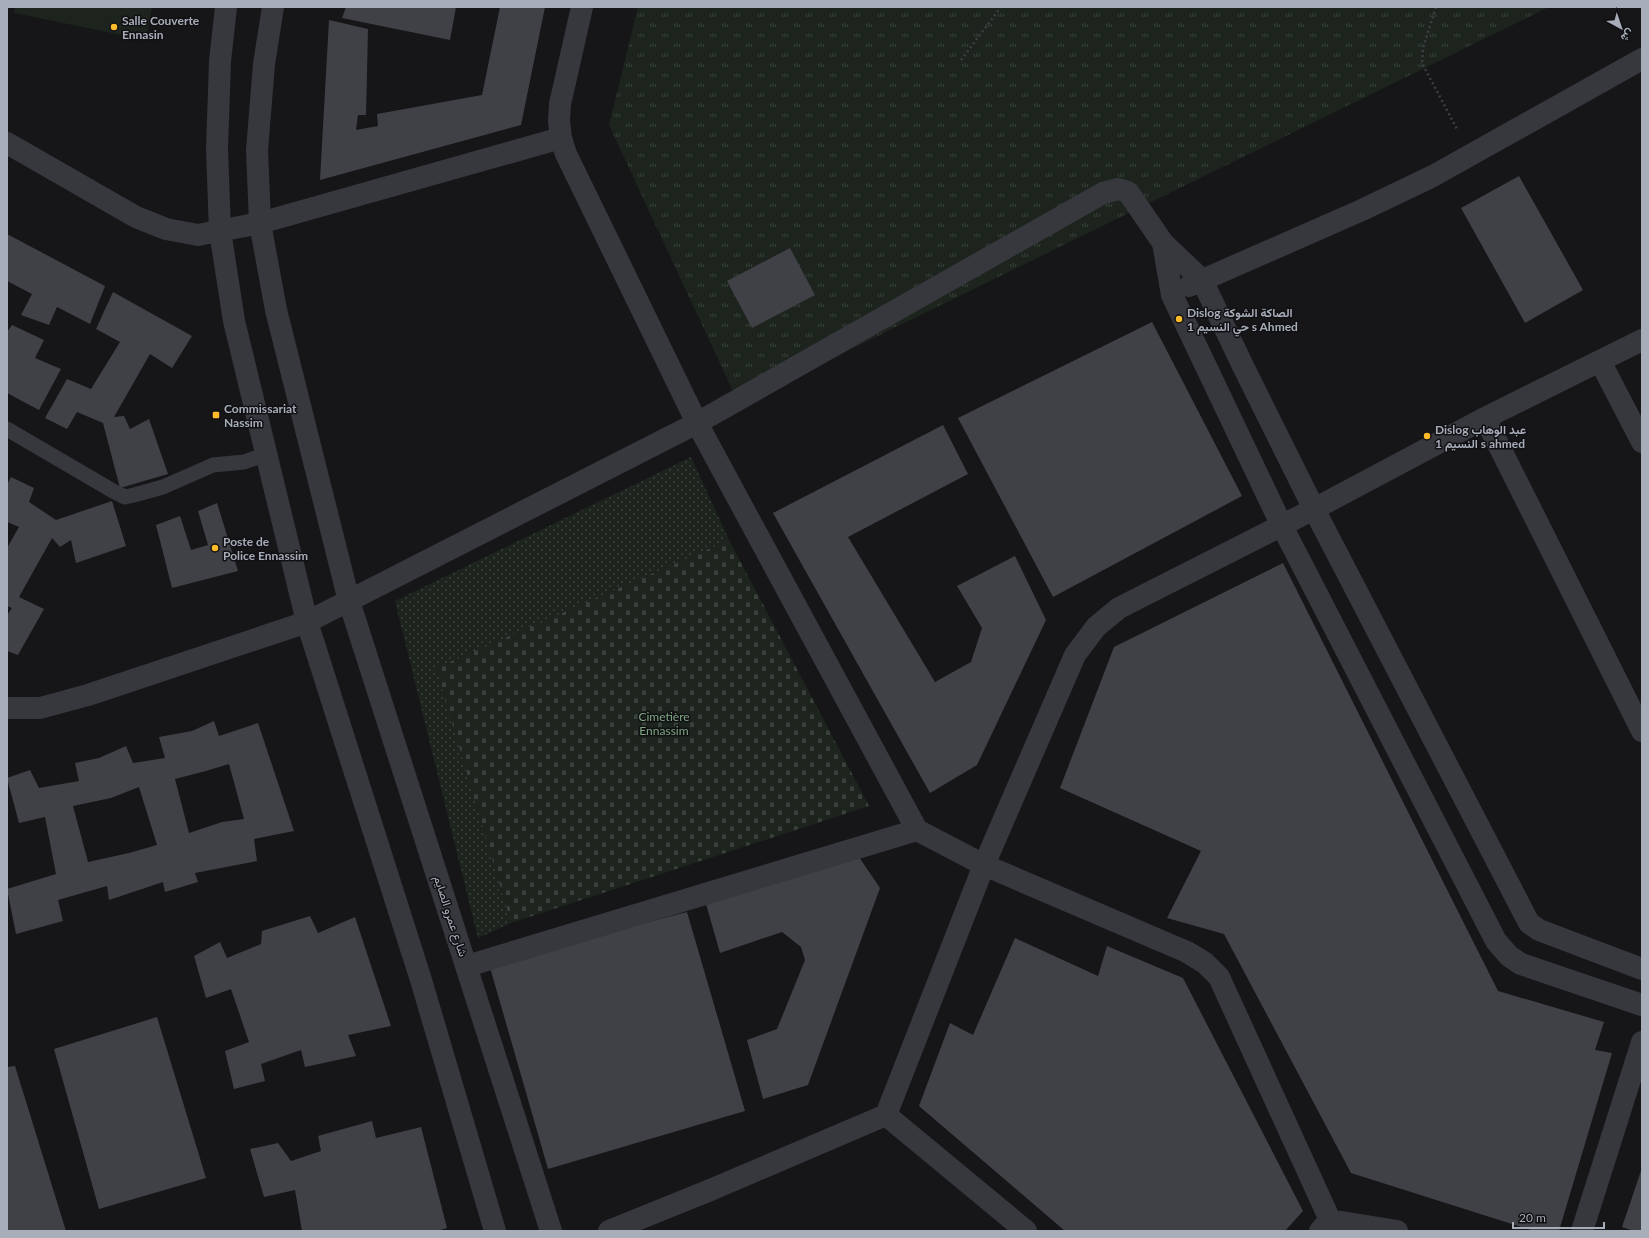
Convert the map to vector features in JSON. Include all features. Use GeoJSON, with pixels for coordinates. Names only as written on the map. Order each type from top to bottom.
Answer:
{"type":"FeatureCollection","features":[{"type":"Feature","properties":{"kind":"street"},"geometry":{"type":"LineString","coordinates":[[226,7],[220,61],[216,149],[220,231],[234,321],[307,622],[421,980],[494,1231]]}},
{"type":"Feature","properties":{"kind":"street","name":"شارع عمرو الصايم"},"geometry":{"type":"LineString","coordinates":[[273,7],[264,64],[258,150],[260,223],[276,310],[349,601],[551,1231]]}},
{"type":"Feature","properties":{"kind":"street"},"geometry":{"type":"LineString","coordinates":[[582,7],[560,104],[559,121],[561,138],[566,154],[697,422],[918,830],[984,865],[1187,952],[1205,963],[1219,977],[1325,1225],[1397,1231]]}},
{"type":"Feature","properties":{"kind":"street"},"geometry":{"type":"LineString","coordinates":[[1172,295],[1202,280],[1362,210],[1433,176],[1642,59]]}},
{"type":"Feature","properties":{"kind":"street"},"geometry":{"type":"LineString","coordinates":[[7,143],[136,217],[166,229],[198,235],[260,223],[561,138]]}},
{"type":"Feature","properties":{"kind":"street"},"geometry":{"type":"LineString","coordinates":[[7,708],[40,708],[88,695],[307,622],[697,422],[1103,193],[1118,189],[1128,192],[1163,243],[1202,280],[1244,369],[1314,509],[1529,923],[1539,930],[1642,969]]}},
{"type":"Feature","properties":{"kind":"street"},"geometry":{"type":"LineString","coordinates":[[1163,243],[1172,295],[1281,524],[1496,941],[1509,956],[1521,964],[1642,1005]]}},
{"type":"Feature","properties":{"kind":"street"},"geometry":{"type":"LineString","coordinates":[[609,1231],[708,1191],[886,1115],[984,865],[1075,655],[1096,627],[1119,608],[1281,524],[1314,509],[1485,418],[1642,340]]}},
{"type":"Feature","properties":{"kind":"street"},"geometry":{"type":"LineString","coordinates":[[1600,361],[1642,442]]}},
{"type":"Feature","properties":{"kind":"street"},"geometry":{"type":"LineString","coordinates":[[1485,418],[1642,731]]}},
{"type":"Feature","properties":{"kind":"street"},"geometry":{"type":"LineString","coordinates":[[467,966],[918,830]]}},
{"type":"Feature","properties":{"kind":"street"},"geometry":{"type":"LineString","coordinates":[[1582,1231],[1642,1042]]}},
{"type":"Feature","properties":{"kind":"street"},"geometry":{"type":"LineString","coordinates":[[886,1115],[1026,1231]]}},
{"type":"Feature","properties":{"kind":"lane"},"geometry":{"type":"LineString","coordinates":[[7,429],[124,497],[162,487],[213,465],[244,462],[266,454]]}},
{"type":"Feature","properties":{"kind":"path"},"geometry":{"type":"LineString","coordinates":[[961,60],[1001,7]]}},
{"type":"Feature","properties":{"kind":"path"},"geometry":{"type":"LineString","coordinates":[[1436,7],[1423,48],[1422,63],[1470,155]]}},
{"type":"Feature","properties":{"kind":"green space","name":"Salle Couverte Ennasin"},"geometry":{"type":"Polygon","coordinates":[[[15,7],[152,7],[146,40],[14,13],[15,7]]]}},
{"type":"Feature","properties":{"kind":"green space"},"geometry":{"type":"Polygon","coordinates":[[[638,7],[1549,7],[739,404],[609,125],[638,7]]]}},
{"type":"Feature","properties":{"kind":"green space"},"geometry":{"type":"Polygon","coordinates":[[[691,457],[729,540],[436,668],[511,923],[478,938],[395,601],[691,457]]]}},
{"type":"Feature","properties":{"kind":"green space","name":"Cimetière Ennassim"},"geometry":{"type":"Polygon","coordinates":[[[729,540],[869,806],[511,923],[435,667],[729,540]]]}},
{"type":"Feature","properties":{"kind":"building"},"geometry":{"type":"Polygon","coordinates":[[[346,7],[456,7],[450,40],[342,18],[346,7]]]}},
{"type":"Feature","properties":{"kind":"building"},"geometry":{"type":"Polygon","coordinates":[[[500,7],[545,7],[521,125],[320,180],[329,20],[368,29],[366,115],[358,115],[356,130],[378,126],[377,114],[482,95],[500,7]]]}},
{"type":"Feature","properties":{"kind":"building"},"geometry":{"type":"Polygon","coordinates":[[[1519,176],[1583,290],[1525,323],[1461,208],[1519,176]]]}},
{"type":"Feature","properties":{"kind":"building"},"geometry":{"type":"Polygon","coordinates":[[[7,234],[105,286],[90,324],[57,307],[49,325],[21,315],[32,294],[7,281],[7,234]]]}},
{"type":"Feature","properties":{"kind":"building"},"geometry":{"type":"Polygon","coordinates":[[[790,248],[815,295],[752,328],[727,281],[790,248]]]}},
{"type":"Feature","properties":{"kind":"building"},"geometry":{"type":"Polygon","coordinates":[[[113,292],[192,336],[172,368],[150,354],[114,417],[124,416],[130,429],[149,419],[168,474],[120,488],[103,423],[77,412],[67,429],[45,418],[67,379],[91,389],[120,342],[96,329],[113,292]]]}},
{"type":"Feature","properties":{"kind":"building"},"geometry":{"type":"Polygon","coordinates":[[[1152,322],[1242,496],[1053,597],[958,418],[1152,322]]]}},
{"type":"Feature","properties":{"kind":"building"},"geometry":{"type":"Polygon","coordinates":[[[12,325],[44,340],[35,358],[61,369],[39,410],[7,393],[7,332],[12,325]]]}},
{"type":"Feature","properties":{"kind":"building"},"geometry":{"type":"Polygon","coordinates":[[[943,425],[968,474],[848,537],[935,682],[971,662],[982,628],[957,586],[1015,556],[1046,620],[977,765],[930,793],[773,513],[943,425]]]}},
{"type":"Feature","properties":{"kind":"building"},"geometry":{"type":"Polygon","coordinates":[[[11,477],[34,488],[29,502],[56,520],[112,501],[126,546],[76,563],[71,540],[60,547],[52,538],[19,597],[44,609],[18,655],[7,651],[7,615],[12,608],[7,606],[7,548],[19,527],[7,522],[7,485],[11,477]]]}},
{"type":"Feature","properties":{"kind":"building","name":"Poste de Police Ennassim"},"geometry":{"type":"Polygon","coordinates":[[[217,503],[238,571],[172,588],[156,525],[180,516],[191,550],[208,545],[198,511],[217,503]]]}},
{"type":"Feature","properties":{"kind":"building"},"geometry":{"type":"Polygon","coordinates":[[[1283,563],[1498,991],[1604,1022],[1595,1050],[1612,1053],[1559,1231],[1534,1231],[1351,1173],[1224,934],[1167,918],[1201,851],[1060,788],[1114,647],[1283,563]]]}},
{"type":"Feature","properties":{"kind":"building"},"geometry":{"type":"Polygon","coordinates":[[[214,721],[219,736],[258,723],[294,831],[254,839],[257,861],[195,873],[198,882],[165,892],[163,882],[109,900],[107,886],[58,900],[63,921],[16,934],[7,889],[56,874],[45,817],[19,823],[7,778],[30,770],[39,788],[79,781],[75,763],[99,758],[126,746],[133,763],[165,758],[159,737],[192,731],[214,721]],[[229,764],[175,779],[189,833],[222,822],[244,819],[229,764]],[[139,787],[111,798],[73,806],[88,862],[157,845],[139,787]]]}},
{"type":"Feature","properties":{"kind":"building"},"geometry":{"type":"Polygon","coordinates":[[[859,857],[880,888],[808,1085],[763,1099],[747,1040],[777,1029],[805,960],[801,947],[782,932],[720,953],[706,904],[859,857]]]}},
{"type":"Feature","properties":{"kind":"building"},"geometry":{"type":"Polygon","coordinates":[[[687,912],[745,1111],[548,1169],[489,964],[687,912]]]}},
{"type":"Feature","properties":{"kind":"building"},"geometry":{"type":"Polygon","coordinates":[[[310,916],[318,933],[355,917],[391,1026],[348,1035],[356,1056],[305,1067],[301,1050],[261,1064],[265,1081],[234,1089],[225,1051],[249,1042],[231,989],[206,998],[194,956],[220,942],[227,958],[261,944],[262,931],[310,916]]]}},
{"type":"Feature","properties":{"kind":"building"},"geometry":{"type":"Polygon","coordinates":[[[1015,938],[1098,976],[1107,946],[1183,978],[1303,1211],[1285,1231],[1065,1231],[919,1106],[950,1023],[973,1035],[1015,938]]]}},
{"type":"Feature","properties":{"kind":"building"},"geometry":{"type":"Polygon","coordinates":[[[157,1017],[206,1178],[99,1209],[54,1049],[157,1017]]]}},
{"type":"Feature","properties":{"kind":"building"},"geometry":{"type":"Polygon","coordinates":[[[15,1066],[66,1231],[7,1231],[7,1067],[15,1066]]]}},
{"type":"Feature","properties":{"kind":"building"},"geometry":{"type":"Polygon","coordinates":[[[372,1121],[376,1138],[421,1127],[447,1228],[437,1231],[302,1231],[295,1190],[264,1197],[250,1149],[278,1143],[291,1161],[321,1151],[318,1136],[372,1121]]]}},
{"type":"Feature","properties":{"kind":"building"},"geometry":{"type":"Polygon","coordinates":[[[1642,1168],[1642,1231],[1634,1231],[1622,1227],[1642,1168]]]}},
{"type":"Feature","properties":{"kind":"place","name":"Salle Couverte Ennasin"},"geometry":{"type":"Point","coordinates":[114,27]}},
{"type":"Feature","properties":{"kind":"place","name":"Dislog الصاكة الشوكة حي النسيم 1 s Ahmed"},"geometry":{"type":"Point","coordinates":[1179,319]}},
{"type":"Feature","properties":{"kind":"place","name":"Commissariat Nassim"},"geometry":{"type":"Point","coordinates":[216,415]}},
{"type":"Feature","properties":{"kind":"place","name":"Dislog عبد الوهاب النسيم 1 s ahmed"},"geometry":{"type":"Point","coordinates":[1427,436]}},
{"type":"Feature","properties":{"kind":"place","name":"Poste de Police Ennassim"},"geometry":{"type":"Point","coordinates":[215,548]}}]}
